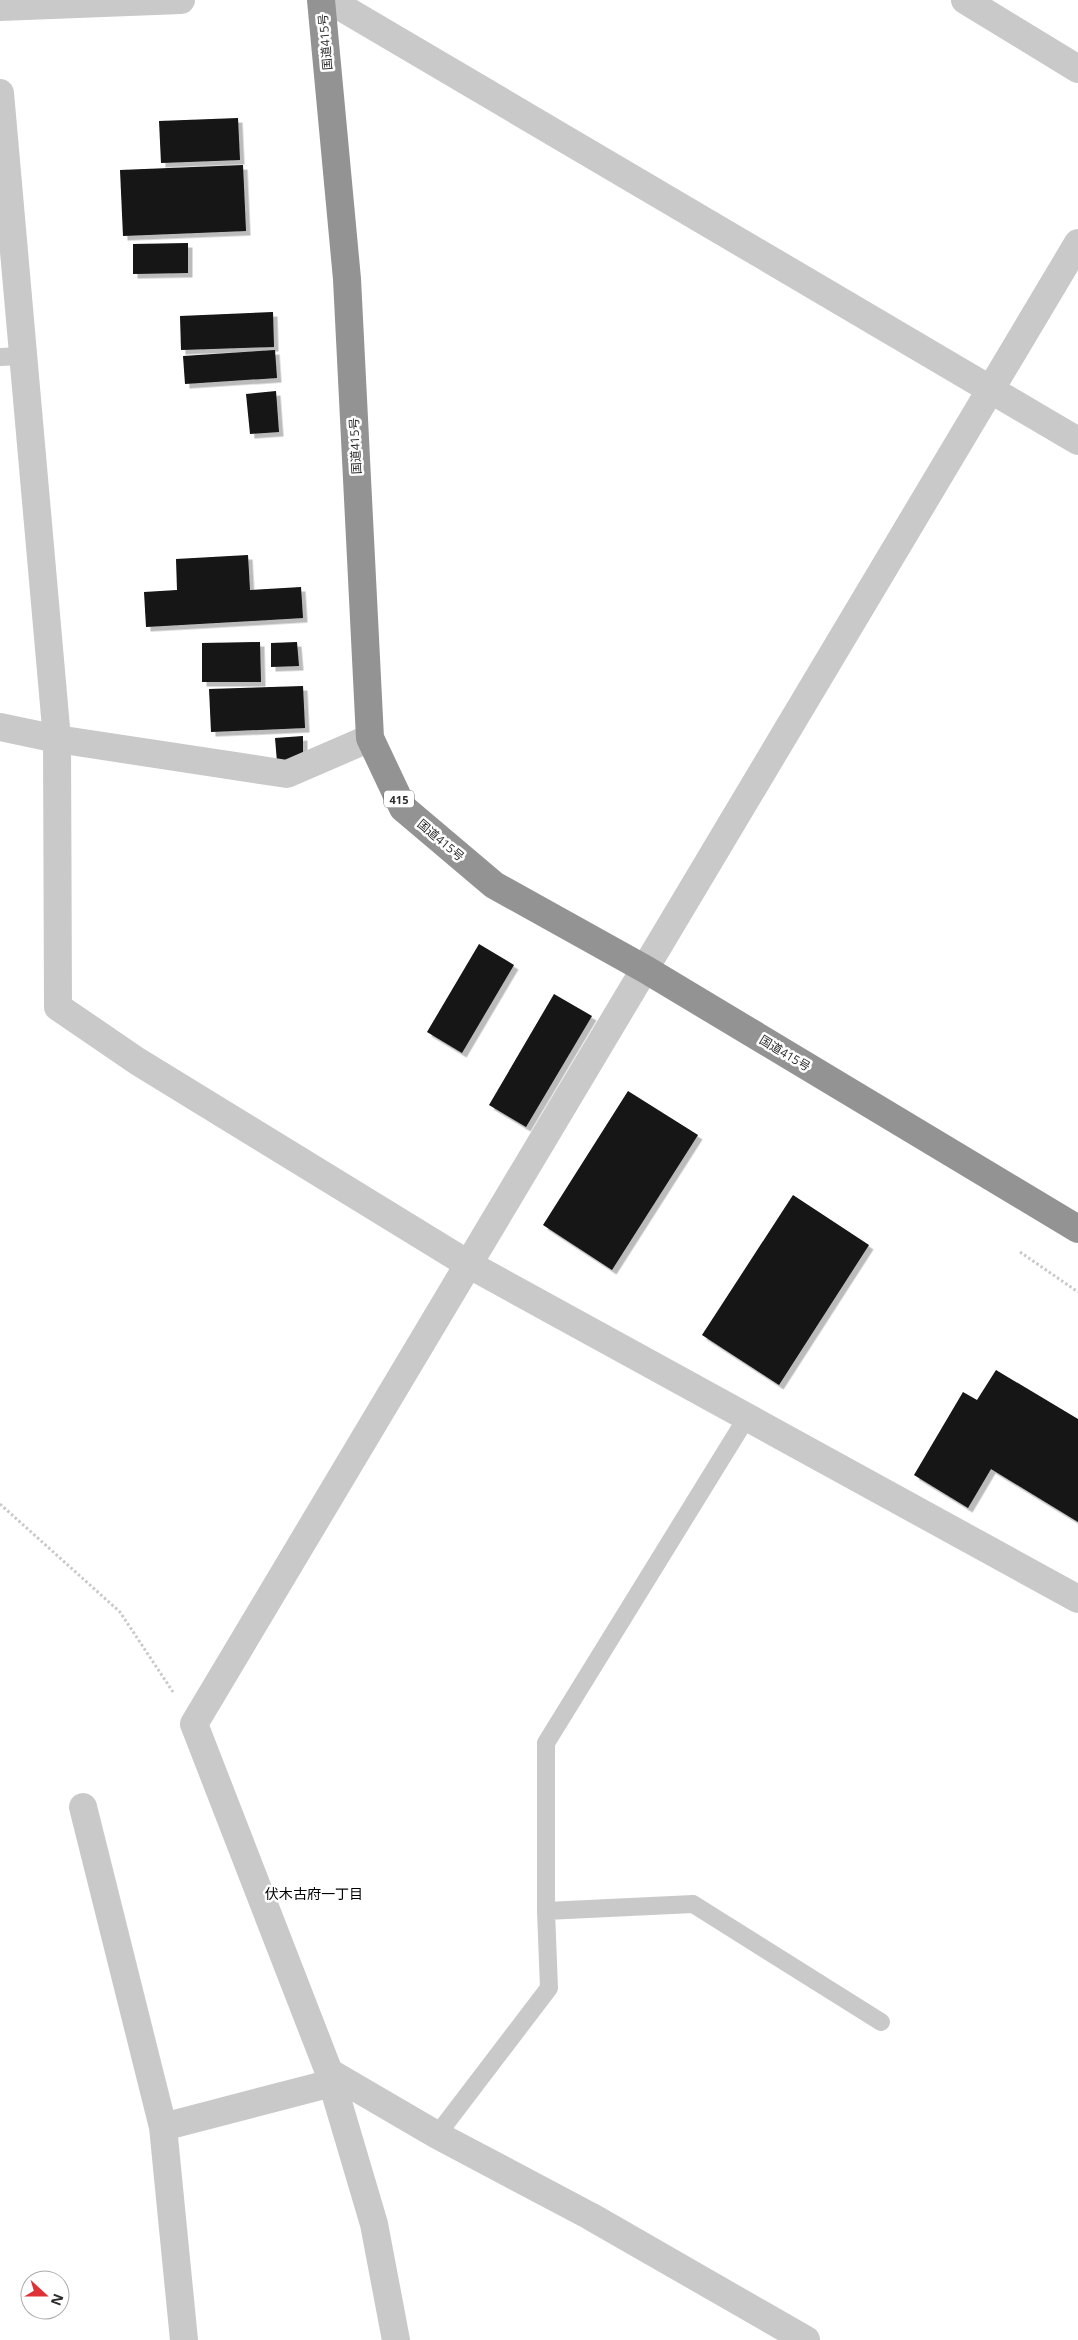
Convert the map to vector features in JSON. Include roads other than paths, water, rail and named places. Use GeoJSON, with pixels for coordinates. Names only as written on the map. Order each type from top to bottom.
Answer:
{"type":"FeatureCollection","features":[{"type":"Feature","properties":{"kind":"highway","name":"国道415号"},"geometry":{"type":"LineString","coordinates":[[321,0],[347,278],[370,738],[403,808],[494,885],[645,969],[1078,1229]]}},
{"type":"Feature","properties":{"kind":"street"},"geometry":{"type":"LineString","coordinates":[[0,7],[181,0]]}},
{"type":"Feature","properties":{"kind":"street"},"geometry":{"type":"LineString","coordinates":[[329,0],[1078,441]]}},
{"type":"Feature","properties":{"kind":"street"},"geometry":{"type":"LineString","coordinates":[[965,0],[1078,69]]}},
{"type":"Feature","properties":{"kind":"street"},"geometry":{"type":"LineString","coordinates":[[0,93],[12,356],[56,739],[58,1007],[137,1061],[468,1264],[1078,1599]]}},
{"type":"Feature","properties":{"kind":"street"},"geometry":{"type":"LineString","coordinates":[[396,2340],[374,2224],[330,2078],[194,1724],[1078,243]]}},
{"type":"Feature","properties":{"kind":"street"},"geometry":{"type":"LineString","coordinates":[[0,727],[56,739],[286,774],[370,738]]}},
{"type":"Feature","properties":{"kind":"street"},"geometry":{"type":"LineString","coordinates":[[83,1807],[163,2126],[184,2340]]}},
{"type":"Feature","properties":{"kind":"street"},"geometry":{"type":"LineString","coordinates":[[163,2126],[330,2078],[590,2216],[806,2340]]}},
{"type":"Feature","properties":{"kind":"lane"},"geometry":{"type":"LineString","coordinates":[[437,2135],[549,1988],[546,1911],[546,1743],[747,1416]]}},
{"type":"Feature","properties":{"kind":"lane"},"geometry":{"type":"LineString","coordinates":[[546,1911],[693,1904],[881,2022]]}},
{"type":"Feature","properties":{"kind":"district","name":"伏木古府一丁目"},"geometry":{"type":"Point","coordinates":[314,1893]}}]}
